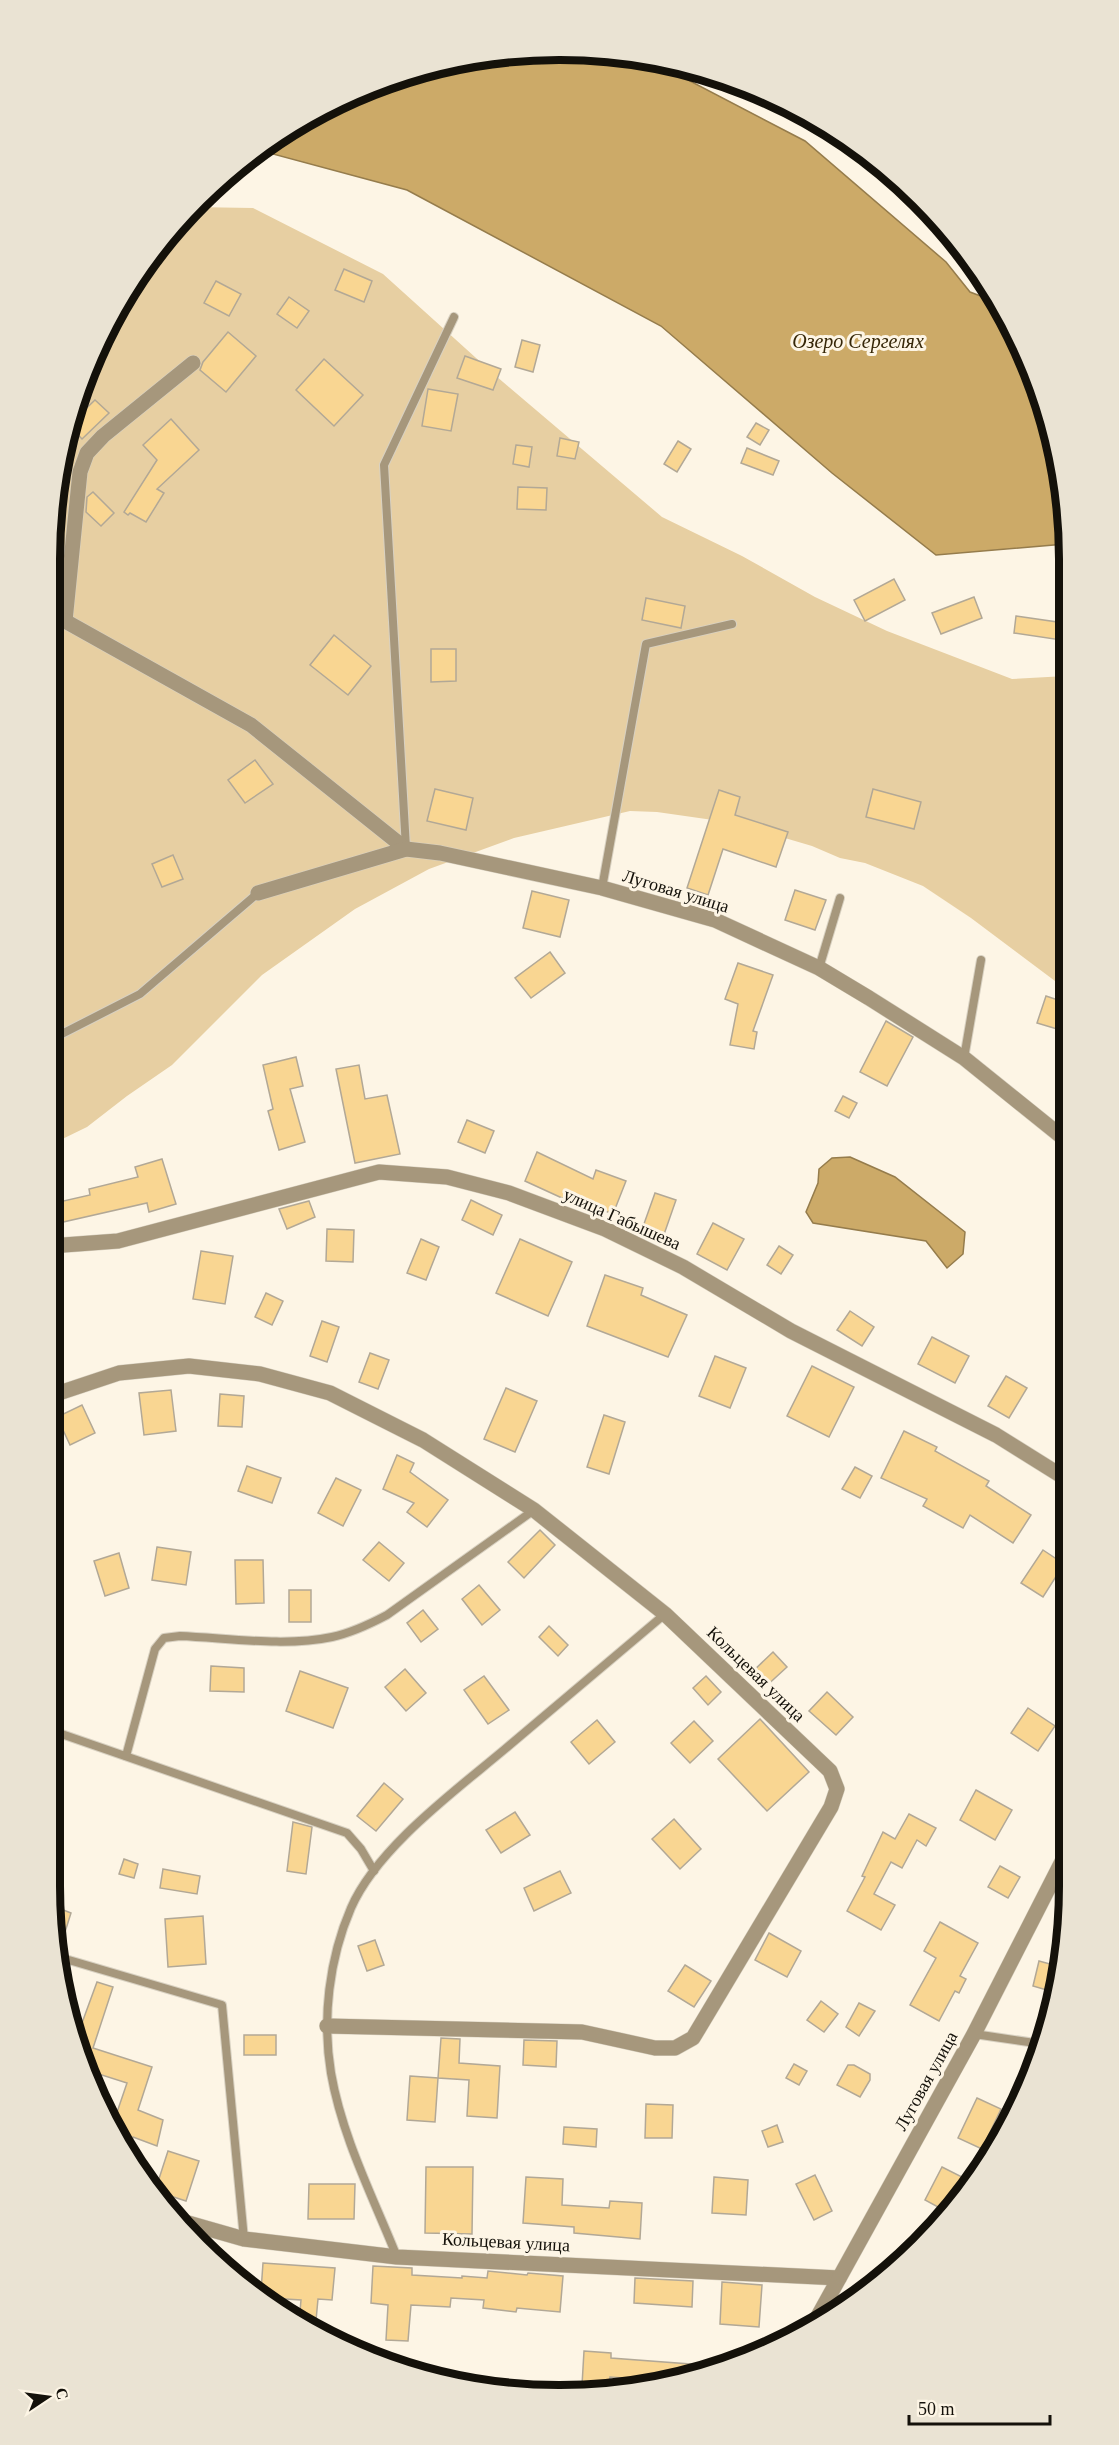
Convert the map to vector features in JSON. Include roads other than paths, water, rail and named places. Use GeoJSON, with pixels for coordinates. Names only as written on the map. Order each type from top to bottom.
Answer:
{"type":"FeatureCollection","features":[{"type":"Feature","properties":{"kind":"street"},"geometry":{"type":"LineString","coordinates":[[66,621],[80,472],[87,453],[103,436],[193,363]]}},
{"type":"Feature","properties":{"kind":"street"},"geometry":{"type":"LineString","coordinates":[[60,618],[251,725],[406,849]]}},
{"type":"Feature","properties":{"kind":"street","name":"Луговая улица"},"geometry":{"type":"LineString","coordinates":[[258,893],[406,849],[440,853],[602,888],[715,920],[819,968],[964,1058],[1059,1135]]}},
{"type":"Feature","properties":{"kind":"street","name":"улица Габышева"},"geometry":{"type":"LineString","coordinates":[[60,1245],[118,1241],[379,1172],[447,1177],[509,1193],[594,1225],[683,1267],[791,1331],[996,1435],[1059,1474]]}},
{"type":"Feature","properties":{"kind":"street","name":"Кольцевая улица"},"geometry":{"type":"LineString","coordinates":[[60,1393],[119,1373],[189,1366],[260,1374],[330,1393],[423,1440],[534,1510],[665,1614],[830,1772],[837,1790],[831,1807],[693,2038],[675,2048],[655,2048],[582,2032],[327,2026]]}},
{"type":"Feature","properties":{"kind":"street","name":"Луговая улица"},"geometry":{"type":"LineString","coordinates":[[821,2311],[974,2034],[1059,1868]]}},
{"type":"Feature","properties":{"kind":"street","name":"Кольцевая улица"},"geometry":{"type":"LineString","coordinates":[[193,2224],[244,2239],[397,2257],[839,2278]]}},
{"type":"Feature","properties":{"kind":"lane"},"geometry":{"type":"LineString","coordinates":[[406,849],[384,465],[454,317]]}},
{"type":"Feature","properties":{"kind":"lane"},"geometry":{"type":"LineString","coordinates":[[602,888],[646,644],[732,624]]}},
{"type":"Feature","properties":{"kind":"lane"},"geometry":{"type":"LineString","coordinates":[[60,1035],[140,994],[258,893]]}},
{"type":"Feature","properties":{"kind":"lane"},"geometry":{"type":"LineString","coordinates":[[819,968],[840,898]]}},
{"type":"Feature","properties":{"kind":"lane"},"geometry":{"type":"LineString","coordinates":[[964,1058],[981,960]]}},
{"type":"Feature","properties":{"kind":"lane"},"geometry":{"type":"LineString","coordinates":[[126,1756],[156,1649],[164,1638],[180,1636],[296,1641],[332,1637],[361,1628],[387,1615],[534,1510]]}},
{"type":"Feature","properties":{"kind":"lane"},"geometry":{"type":"LineString","coordinates":[[397,2257],[340,2115],[331,2071],[327,2026],[330,1980],[342,1933],[352,1907],[374,1871],[422,1818],[665,1614]]}},
{"type":"Feature","properties":{"kind":"lane"},"geometry":{"type":"LineString","coordinates":[[60,1733],[347,1833],[361,1849],[374,1871]]}},
{"type":"Feature","properties":{"kind":"lane"},"geometry":{"type":"LineString","coordinates":[[66,1959],[222,2005],[244,2239]]}},
{"type":"Feature","properties":{"kind":"lane"},"geometry":{"type":"LineString","coordinates":[[974,2034],[1033,2043]]}},
{"type":"Feature","properties":{"kind":"water","name":"Озеро Сергелях"},"geometry":{"type":"Polygon","coordinates":[[[560,60],[625,64],[678,75],[805,141],[946,262],[970,292],[984,297],[1021,368],[1042,430],[1055,494],[1059,545],[936,555],[832,473],[661,326],[407,190],[269,153],[310,127],[368,98],[430,77],[494,64],[560,60]]]}},
{"type":"Feature","properties":{"kind":"water"},"geometry":{"type":"Polygon","coordinates":[[[850,1157],[895,1177],[965,1232],[963,1254],[947,1268],[926,1241],[813,1223],[806,1212],[818,1183],[819,1169],[832,1158],[850,1157]]]}}]}
